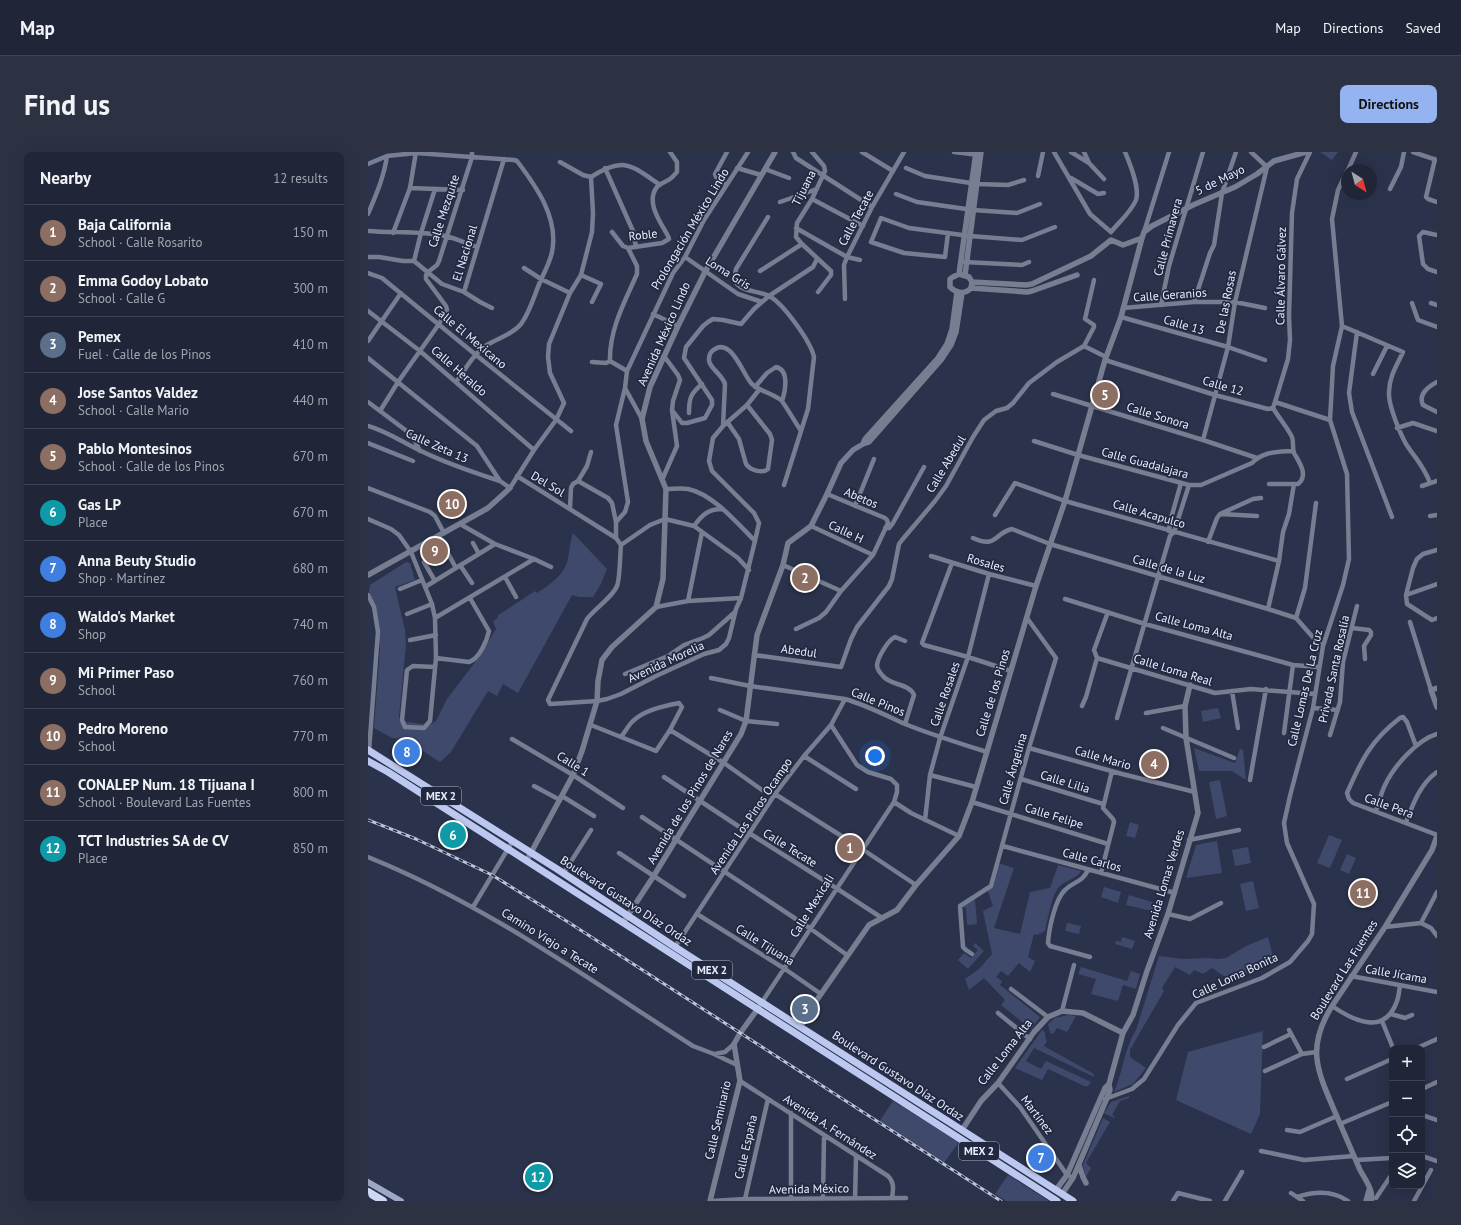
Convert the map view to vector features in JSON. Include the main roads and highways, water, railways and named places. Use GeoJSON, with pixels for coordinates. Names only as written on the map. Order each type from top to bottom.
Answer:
{"type":"FeatureCollection","features":[{"type":"Feature","properties":{"kind":"highway"},"geometry":{"type":"LineString","coordinates":[[368,1192],[383,1201]]}},
{"type":"Feature","properties":{"kind":"main road","name":"Boulevard Gustavo Díaz Ordaz"},"geometry":{"type":"LineString","coordinates":[[368,751],[532,854],[1073,1201]]}},
{"type":"Feature","properties":{"kind":"main road","name":"Boulevard Gustavo Díaz Ordaz"},"geometry":{"type":"LineString","coordinates":[[368,761],[528,860],[1057,1201]]}},
{"type":"Feature","properties":{"kind":"main road"},"geometry":{"type":"LineString","coordinates":[[901,1101],[906,1094]]}},
{"type":"Feature","properties":{"kind":"main road"},"geometry":{"type":"LineString","coordinates":[[368,1182],[401,1201]]}},
{"type":"Feature","properties":{"kind":"railway"},"geometry":{"type":"LineString","coordinates":[[368,820],[416,839],[492,875],[568,922],[1001,1201]]}},
{"type":"Feature","properties":{"kind":"place","name":"Pablo Montesinos"},"geometry":{"type":"Point","coordinates":[1105,395]}},
{"type":"Feature","properties":{"kind":"place","name":"Pedro Moreno"},"geometry":{"type":"Point","coordinates":[452,504]}},
{"type":"Feature","properties":{"kind":"place","name":"Mi Primer Paso"},"geometry":{"type":"Point","coordinates":[435,551]}},
{"type":"Feature","properties":{"kind":"place","name":"Emma Godoy Lobato"},"geometry":{"type":"Point","coordinates":[805,578]}},
{"type":"Feature","properties":{"kind":"place","name":"Waldo's Market"},"geometry":{"type":"Point","coordinates":[407,752]}},
{"type":"Feature","properties":{"kind":"place","name":"Jose Santos Valdez"},"geometry":{"type":"Point","coordinates":[1154,764]}},
{"type":"Feature","properties":{"kind":"place","name":"Gas LP"},"geometry":{"type":"Point","coordinates":[453,835]}},
{"type":"Feature","properties":{"kind":"place","name":"Baja California"},"geometry":{"type":"Point","coordinates":[850,848]}},
{"type":"Feature","properties":{"kind":"place","name":"CONALEP Num. 18 Tijuana I"},"geometry":{"type":"Point","coordinates":[1363,893]}},
{"type":"Feature","properties":{"kind":"place","name":"Pemex"},"geometry":{"type":"Point","coordinates":[805,1009]}},
{"type":"Feature","properties":{"kind":"place","name":"Anna Beuty Studio"},"geometry":{"type":"Point","coordinates":[1041,1158]}},
{"type":"Feature","properties":{"kind":"place","name":"TCT Industries SA de CV"},"geometry":{"type":"Point","coordinates":[538,1177]}}]}
